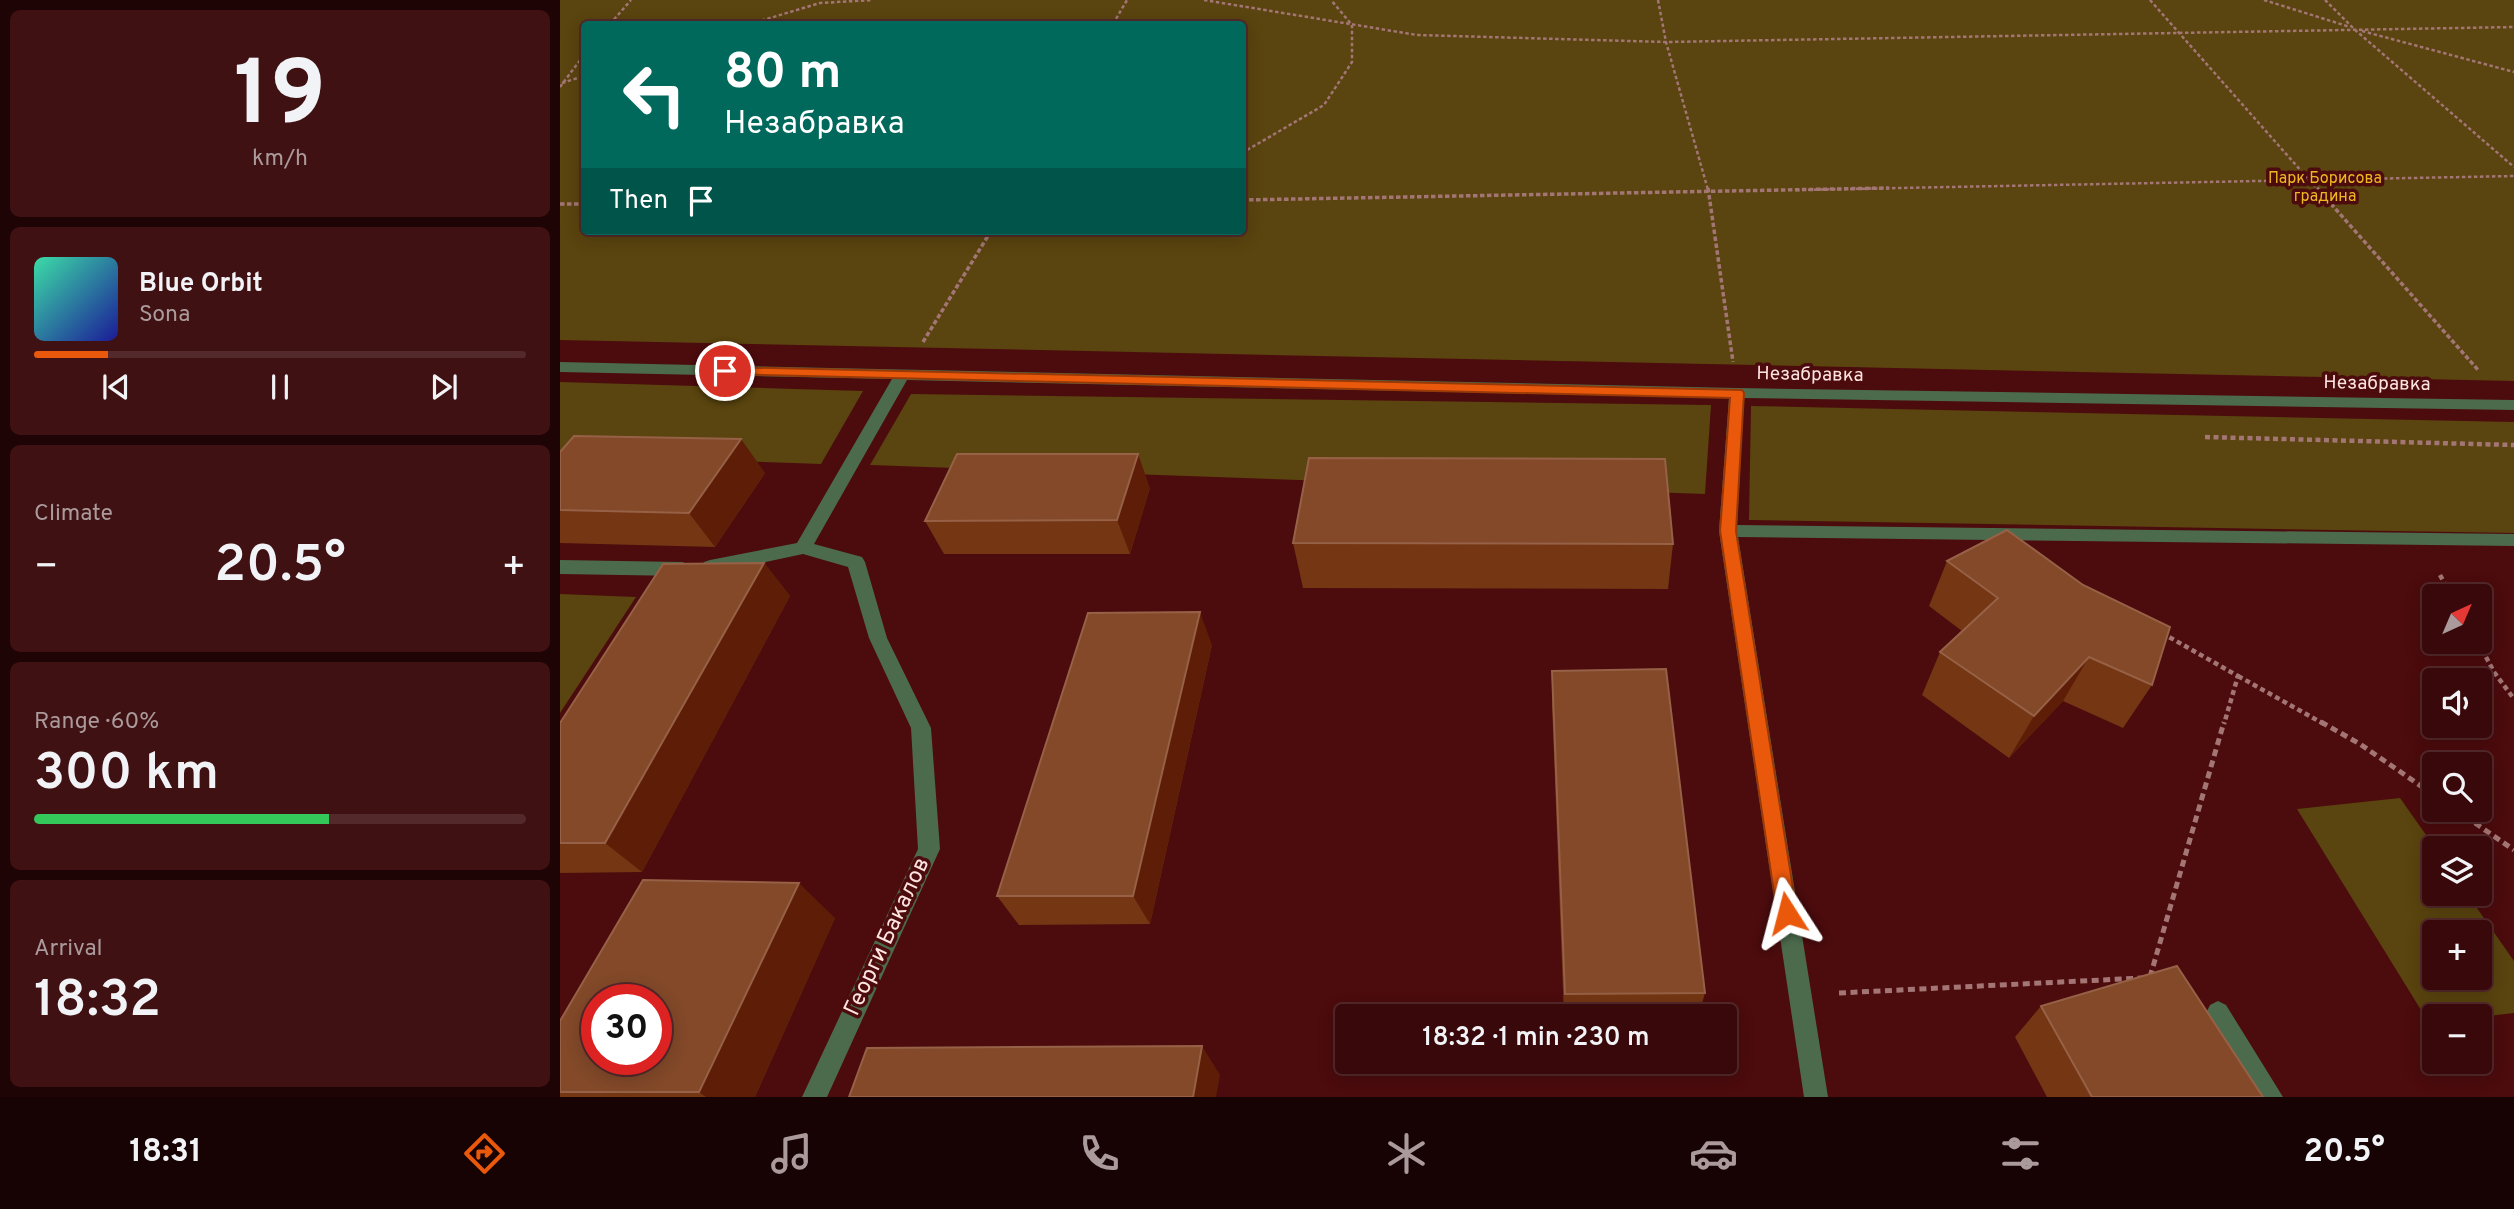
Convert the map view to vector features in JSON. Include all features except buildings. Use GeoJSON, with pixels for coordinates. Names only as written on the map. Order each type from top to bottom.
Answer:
{"type":"FeatureCollection","features":[{"type":"Feature","properties":{"kind":"street","name":"Незабравка"},"geometry":{"type":"LineString","coordinates":[[560,367],[1737,393],[2511,405]]}},
{"type":"Feature","properties":{"kind":"street"},"geometry":{"type":"LineString","coordinates":[[560,567],[700,569],[803,548],[902,375]]}},
{"type":"Feature","properties":{"kind":"street"},"geometry":{"type":"LineString","coordinates":[[1737,393],[1728,531],[1816,1097]]}},
{"type":"Feature","properties":{"kind":"street"},"geometry":{"type":"LineString","coordinates":[[1728,531],[2514,540]]}},
{"type":"Feature","properties":{"kind":"street","name":"Георги Бакалов"},"geometry":{"type":"LineString","coordinates":[[803,548],[856,562],[878,638],[921,728],[929,849],[814,1097]]}},
{"type":"Feature","properties":{"kind":"street"},"geometry":{"type":"LineString","coordinates":[[2218,1013],[2271,1097]]}},
{"type":"Feature","properties":{"kind":"path"},"geometry":{"type":"LineString","coordinates":[[613,21],[631,0]]}},
{"type":"Feature","properties":{"kind":"path"},"geometry":{"type":"LineString","coordinates":[[760,21],[820,3],[873,0]]}},
{"type":"Feature","properties":{"kind":"path"},"geometry":{"type":"LineString","coordinates":[[1115,21],[1127,0]]}},
{"type":"Feature","properties":{"kind":"path"},"geometry":{"type":"LineString","coordinates":[[1204,0],[1417,35],[1666,43],[2177,31],[2514,27]]}},
{"type":"Feature","properties":{"kind":"path"},"geometry":{"type":"LineString","coordinates":[[1246,151],[1324,105],[1352,62],[1352,25],[1331,0]]}},
{"type":"Feature","properties":{"kind":"path"},"geometry":{"type":"LineString","coordinates":[[1658,0],[1666,43],[1709,192],[1737,393]]}},
{"type":"Feature","properties":{"kind":"path"},"geometry":{"type":"LineString","coordinates":[[2150,0],[2511,405]]}},
{"type":"Feature","properties":{"kind":"path"},"geometry":{"type":"LineString","coordinates":[[2264,0],[2354,29],[2514,72]]}},
{"type":"Feature","properties":{"kind":"path"},"geometry":{"type":"LineString","coordinates":[[2325,0],[2354,29],[2514,167]]}},
{"type":"Feature","properties":{"kind":"path"},"geometry":{"type":"LineString","coordinates":[[560,85],[581,59]]}},
{"type":"Feature","properties":{"kind":"path"},"geometry":{"type":"LineString","coordinates":[[560,85],[581,77]]}},
{"type":"Feature","properties":{"kind":"path"},"geometry":{"type":"LineString","coordinates":[[1246,200],[2307,177],[2514,176]]}},
{"type":"Feature","properties":{"kind":"path"},"geometry":{"type":"LineString","coordinates":[[560,204],[581,204]]}},
{"type":"Feature","properties":{"kind":"path"},"geometry":{"type":"LineString","coordinates":[[902,375],[989,235]]}},
{"type":"Feature","properties":{"kind":"path"},"geometry":{"type":"LineString","coordinates":[[2153,628],[2360,744],[2422,787]]}},
{"type":"Feature","properties":{"kind":"path"},"geometry":{"type":"LineString","coordinates":[[2484,654],[2514,699]]}},
{"type":"Feature","properties":{"kind":"path"},"geometry":{"type":"LineString","coordinates":[[2150,977],[2238,676]]}},
{"type":"Feature","properties":{"kind":"path"},"geometry":{"type":"LineString","coordinates":[[2473,822],[2514,850]]}},
{"type":"Feature","properties":{"kind":"path"},"geometry":{"type":"LineString","coordinates":[[1800,995],[2150,977],[2161,983]]}},
{"type":"Feature","properties":{"kind":"green space","name":"Парк Борисова градина"},"geometry":{"type":"Polygon","coordinates":[[[560,0],[2514,0],[2514,381],[560,340],[560,0]]]}},
{"type":"Feature","properties":{"kind":"green space"},"geometry":{"type":"Polygon","coordinates":[[[560,382],[863,391],[821,464],[560,455],[560,382]]]}},
{"type":"Feature","properties":{"kind":"green space"},"geometry":{"type":"Polygon","coordinates":[[[911,394],[1711,405],[1705,494],[870,465],[911,394]]]}},
{"type":"Feature","properties":{"kind":"green space"},"geometry":{"type":"Polygon","coordinates":[[[1751,406],[2514,422],[2514,533],[1749,520],[1751,406]]]}},
{"type":"Feature","properties":{"kind":"green space"},"geometry":{"type":"Polygon","coordinates":[[[560,594],[636,597],[560,713],[560,594]]]}},
{"type":"Feature","properties":{"kind":"green space"},"geometry":{"type":"Polygon","coordinates":[[[2400,798],[2427,836],[2422,836],[2422,906],[2475,906],[2485,920],[2422,920],[2422,990],[2492,990],[2492,930],[2514,961],[2514,1013],[2492,1016],[2492,1004],[2422,1004],[2422,1012],[2297,809],[2400,798]]]}},
{"type":"Feature","properties":{"kind":"route"},"geometry":{"type":"LineString","coordinates":[[725,371],[1737,393],[1728,531],[1787,913]]}}]}
